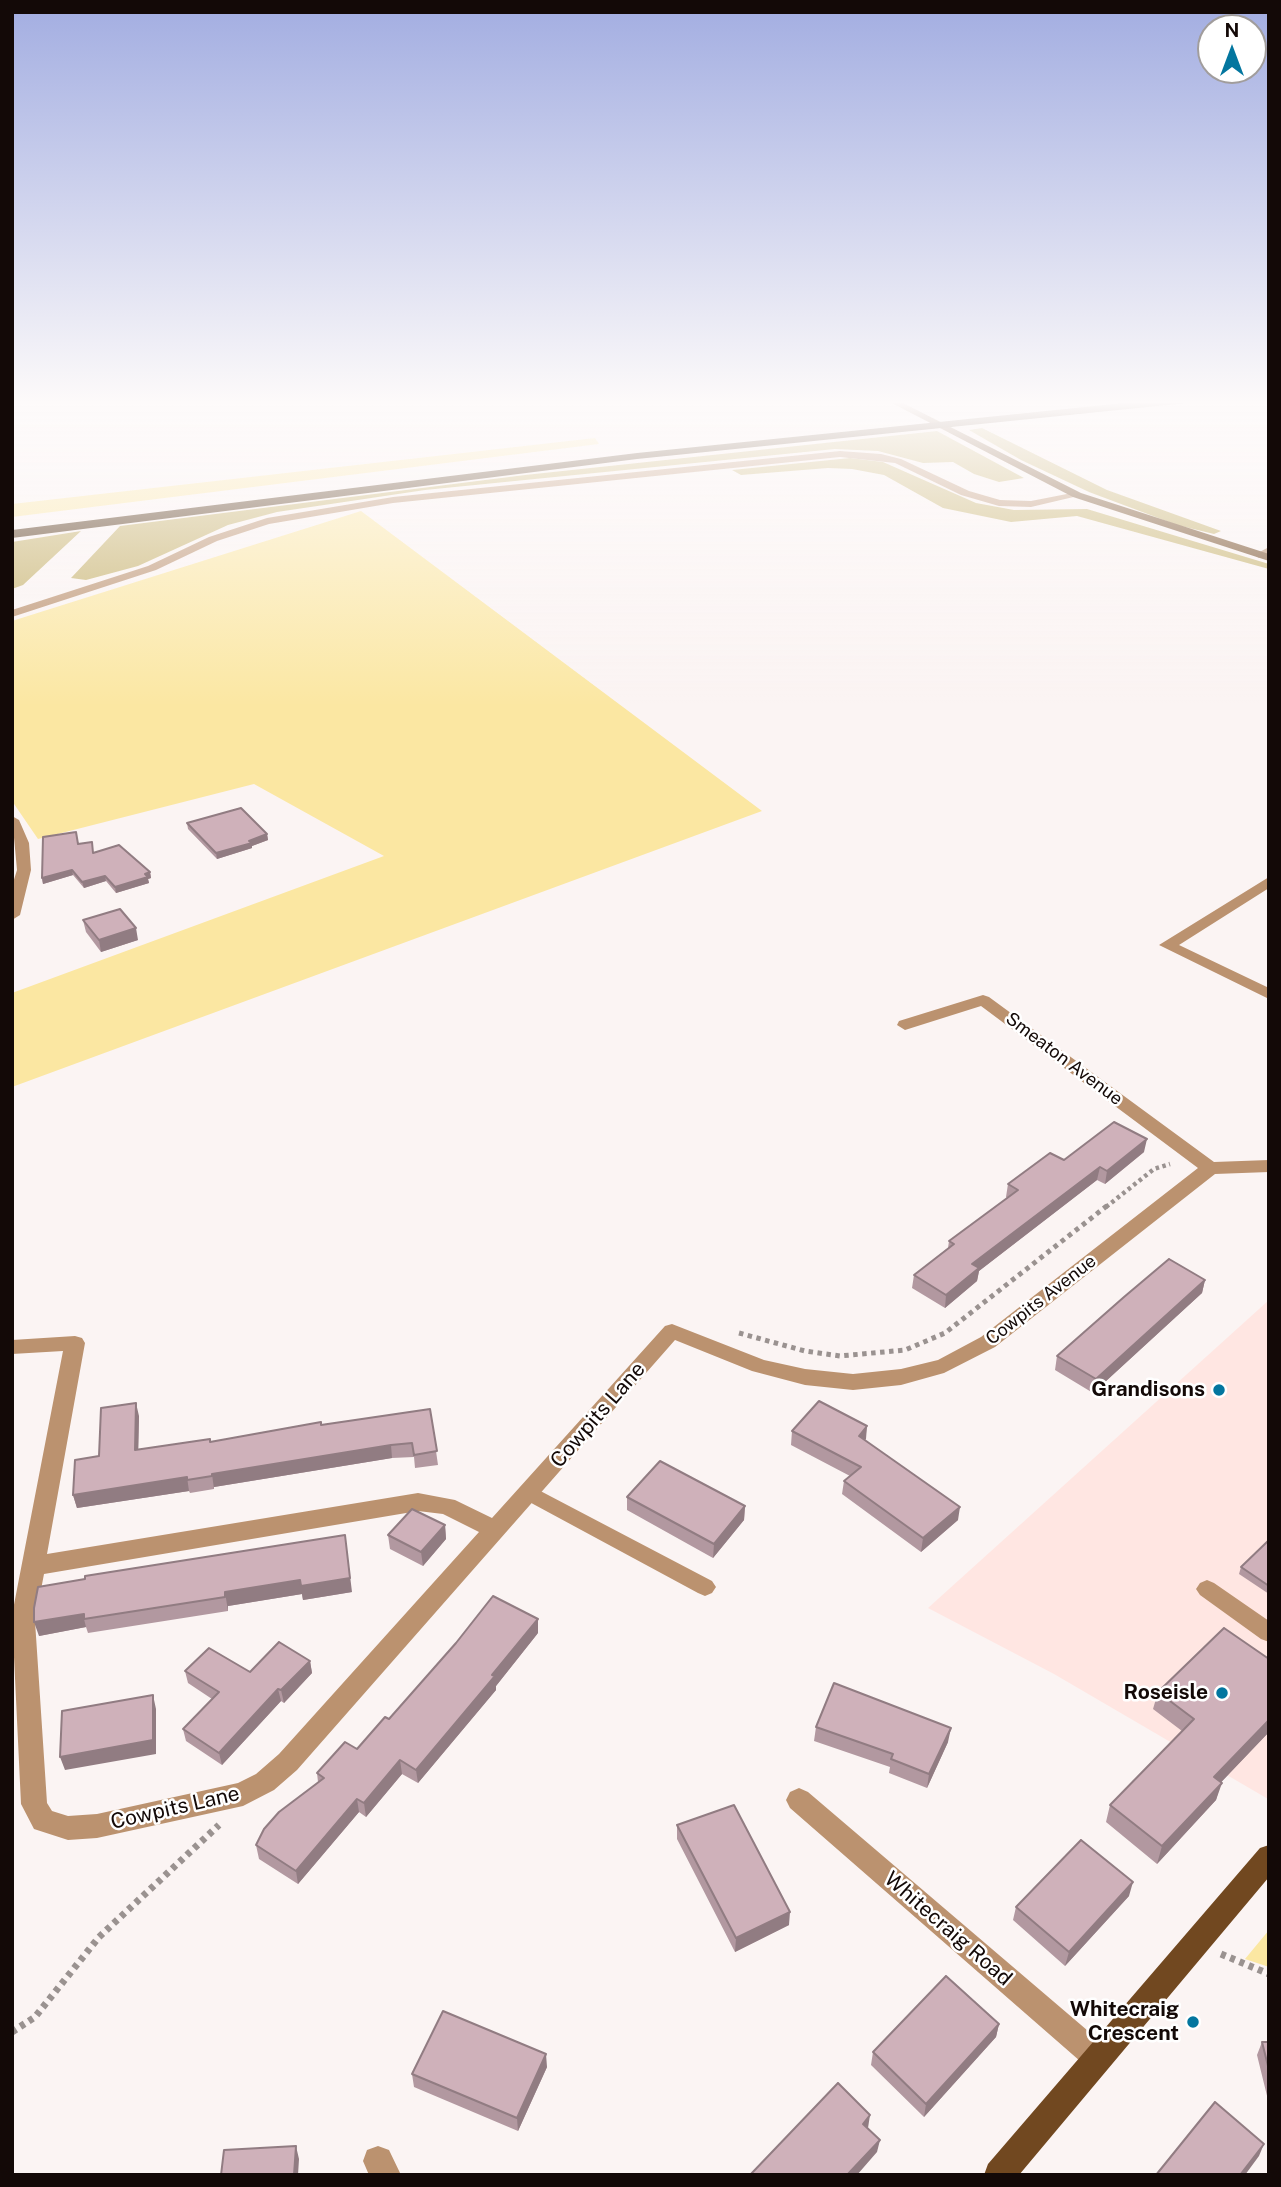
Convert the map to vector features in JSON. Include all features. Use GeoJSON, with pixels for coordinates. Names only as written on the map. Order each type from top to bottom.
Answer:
{"type":"FeatureCollection","features":[{"type":"Feature","properties":{"kind":"highway"},"geometry":{"type":"LineString","coordinates":[[12,523],[181,502]]}},
{"type":"Feature","properties":{"kind":"highway"},"geometry":{"type":"LineString","coordinates":[[12,534],[268,502]]}},
{"type":"Feature","properties":{"kind":"main road"},"geometry":{"type":"LineString","coordinates":[[1099,502],[1265,554]]}},
{"type":"Feature","properties":{"kind":"main road"},"geometry":{"type":"LineString","coordinates":[[999,2175],[1269,1857]]}},
{"type":"Feature","properties":{"kind":"street"},"geometry":{"type":"LineString","coordinates":[[12,614],[152,568],[213,539],[267,521],[381,502]]}},
{"type":"Feature","properties":{"kind":"street"},"geometry":{"type":"LineString","coordinates":[[996,502],[1041,502]]}},
{"type":"Feature","properties":{"kind":"street"},"geometry":{"type":"LineString","coordinates":[[12,820],[22,843],[24,870],[12,915]]}},
{"type":"Feature","properties":{"kind":"street"},"geometry":{"type":"LineString","coordinates":[[1269,881],[1167,945],[1269,994]]}},
{"type":"Feature","properties":{"kind":"street","name":"Smeaton Avenue"},"geometry":{"type":"LineString","coordinates":[[905,1025],[983,1000],[1202,1162]]}},
{"type":"Feature","properties":{"kind":"street"},"geometry":{"type":"LineString","coordinates":[[1202,1162],[1269,1166]]}},
{"type":"Feature","properties":{"kind":"street","name":"Cowpits Avenue"},"geometry":{"type":"LineString","coordinates":[[672,1331],[759,1366],[805,1377],[852,1382],[901,1377],[944,1366],[988,1342],[1202,1162]]}},
{"type":"Feature","properties":{"kind":"street","name":"Cowpits Lane"},"geometry":{"type":"LineString","coordinates":[[12,1347],[75,1343],[23,1621],[34,1804],[43,1821],[68,1828],[97,1826],[243,1794],[265,1782],[288,1762],[672,1331]]}},
{"type":"Feature","properties":{"kind":"street"},"geometry":{"type":"LineString","coordinates":[[33,1566],[418,1502],[447,1506],[496,1530]]}},
{"type":"Feature","properties":{"kind":"street","name":"Whitecraig Road"},"geometry":{"type":"LineString","coordinates":[[799,1800],[1097,2058]]}},
{"type":"Feature","properties":{"kind":"lane"},"geometry":{"type":"LineString","coordinates":[[529,1493],[705,1587]]}},
{"type":"Feature","properties":{"kind":"lane"},"geometry":{"type":"LineString","coordinates":[[1207,1589],[1269,1633]]}},
{"type":"Feature","properties":{"kind":"path"},"geometry":{"type":"LineString","coordinates":[[732,1331],[805,1351],[840,1356],[905,1350],[945,1333],[1154,1169],[1202,1162]]}},
{"type":"Feature","properties":{"kind":"path"},"geometry":{"type":"LineString","coordinates":[[12,2032],[35,2017],[99,1937],[226,1818]]}},
{"type":"Feature","properties":{"kind":"path"},"geometry":{"type":"LineString","coordinates":[[1197,1941],[1247,1967],[1269,1974]]}},
{"type":"Feature","properties":{"kind":"shaded area"},"geometry":{"type":"Polygon","coordinates":[[[29,502],[132,502],[12,517],[12,504],[29,502]]]}},
{"type":"Feature","properties":{"kind":"shaded area"},"geometry":{"type":"Polygon","coordinates":[[[310,502],[344,502],[277,512],[228,525],[138,566],[86,580],[71,578],[120,526],[310,502]]]}},
{"type":"Feature","properties":{"kind":"shaded area"},"geometry":{"type":"Polygon","coordinates":[[[932,502],[974,502],[1014,510],[1087,509],[1269,564],[1269,569],[1077,516],[1011,522],[943,508],[932,502]]]}},
{"type":"Feature","properties":{"kind":"shaded area"},"geometry":{"type":"Polygon","coordinates":[[[1116,502],[1141,502],[1221,531],[1214,534],[1177,525],[1116,502]]]}},
{"type":"Feature","properties":{"kind":"shaded area"},"geometry":{"type":"Polygon","coordinates":[[[361,511],[762,811],[12,1087],[12,993],[384,856],[254,784],[38,839],[12,801],[12,621],[361,511]]]}},
{"type":"Feature","properties":{"kind":"shaded area"},"geometry":{"type":"Polygon","coordinates":[[[81,531],[23,585],[12,589],[12,542],[81,531]]]}},
{"type":"Feature","properties":{"kind":"shaded area"},"geometry":{"type":"Polygon","coordinates":[[[1269,1300],[1268,1799],[1054,1674],[928,1608],[1269,1300]]]}},
{"type":"Feature","properties":{"kind":"shaded area"},"geometry":{"type":"Polygon","coordinates":[[[1269,1930],[1269,1967],[1245,1959],[1269,1930]]]}},
{"type":"Feature","properties":{"kind":"building"},"geometry":{"type":"Polygon","coordinates":[[[241,808],[267,834],[249,841],[252,843],[216,853],[187,823],[241,808]]]}},
{"type":"Feature","properties":{"kind":"building"},"geometry":{"type":"Polygon","coordinates":[[[76,832],[78,844],[92,842],[93,853],[119,845],[150,872],[145,874],[148,877],[115,887],[105,876],[82,882],[72,870],[42,878],[43,837],[76,832]]]}},
{"type":"Feature","properties":{"kind":"building"},"geometry":{"type":"Polygon","coordinates":[[[120,909],[136,928],[99,940],[83,920],[120,909]]]}},
{"type":"Feature","properties":{"kind":"building"},"geometry":{"type":"Polygon","coordinates":[[[1114,1122],[1147,1139],[1107,1171],[1100,1167],[972,1264],[979,1268],[946,1295],[914,1275],[954,1244],[949,1241],[1018,1190],[1008,1184],[1050,1153],[1064,1160],[1114,1122]]]}},
{"type":"Feature","properties":{"kind":"building"},"geometry":{"type":"Polygon","coordinates":[[[1169,1259],[1205,1280],[1096,1379],[1057,1356],[1124,1297],[1169,1259]]]}},
{"type":"Feature","properties":{"kind":"building"},"geometry":{"type":"Polygon","coordinates":[[[819,1401],[867,1426],[859,1436],[960,1507],[923,1538],[844,1481],[861,1467],[792,1431],[819,1401]]]}},
{"type":"Feature","properties":{"kind":"building"},"geometry":{"type":"Polygon","coordinates":[[[136,1403],[135,1450],[210,1439],[210,1442],[321,1422],[321,1425],[430,1409],[437,1451],[414,1455],[412,1443],[391,1445],[187,1480],[187,1477],[73,1495],[75,1460],[99,1456],[101,1408],[136,1403]]]}},
{"type":"Feature","properties":{"kind":"building"},"geometry":{"type":"Polygon","coordinates":[[[660,1461],[745,1506],[714,1544],[627,1497],[660,1461]]]}},
{"type":"Feature","properties":{"kind":"building"},"geometry":{"type":"Polygon","coordinates":[[[412,1509],[445,1525],[421,1552],[388,1535],[412,1509]]]}},
{"type":"Feature","properties":{"kind":"building"},"geometry":{"type":"Polygon","coordinates":[[[345,1535],[350,1578],[301,1586],[300,1580],[225,1592],[225,1597],[84,1619],[84,1614],[34,1622],[38,1587],[85,1579],[85,1576],[345,1535]]]}},
{"type":"Feature","properties":{"kind":"building"},"geometry":{"type":"Polygon","coordinates":[[[1269,1540],[1269,1586],[1241,1567],[1269,1540]]]}},
{"type":"Feature","properties":{"kind":"building"},"geometry":{"type":"Polygon","coordinates":[[[493,1596],[538,1619],[492,1675],[495,1676],[416,1770],[400,1760],[364,1803],[357,1799],[296,1871],[256,1845],[264,1829],[279,1812],[324,1778],[317,1773],[345,1742],[357,1749],[385,1717],[389,1719],[493,1596]]]}},
{"type":"Feature","properties":{"kind":"building"},"geometry":{"type":"Polygon","coordinates":[[[1224,1628],[1269,1659],[1269,1720],[1214,1777],[1222,1783],[1162,1846],[1110,1805],[1194,1719],[1158,1692],[1224,1628]]]}},
{"type":"Feature","properties":{"kind":"building"},"geometry":{"type":"Polygon","coordinates":[[[279,1642],[310,1661],[281,1690],[278,1689],[219,1753],[183,1729],[219,1692],[185,1671],[209,1648],[250,1672],[279,1642]]]}},
{"type":"Feature","properties":{"kind":"building"},"geometry":{"type":"Polygon","coordinates":[[[834,1683],[951,1728],[929,1774],[891,1759],[893,1754],[816,1727],[834,1683]]]}},
{"type":"Feature","properties":{"kind":"building"},"geometry":{"type":"Polygon","coordinates":[[[153,1695],[153,1740],[60,1757],[62,1711],[153,1695]]]}},
{"type":"Feature","properties":{"kind":"building"},"geometry":{"type":"Polygon","coordinates":[[[734,1805],[790,1912],[736,1938],[677,1825],[734,1805]]]}},
{"type":"Feature","properties":{"kind":"building"},"geometry":{"type":"Polygon","coordinates":[[[1081,1840],[1133,1882],[1069,1952],[1016,1907],[1081,1840]]]}},
{"type":"Feature","properties":{"kind":"building"},"geometry":{"type":"Polygon","coordinates":[[[946,1976],[999,2024],[926,2104],[873,2052],[946,1976]]]}},
{"type":"Feature","properties":{"kind":"building"},"geometry":{"type":"Polygon","coordinates":[[[443,2011],[546,2054],[517,2118],[412,2074],[443,2011]]]}},
{"type":"Feature","properties":{"kind":"building"},"geometry":{"type":"Polygon","coordinates":[[[1262,2042],[1269,2042],[1269,2070],[1262,2042]]]}},
{"type":"Feature","properties":{"kind":"building"},"geometry":{"type":"Polygon","coordinates":[[[838,2083],[870,2115],[863,2124],[880,2140],[847,2175],[750,2175],[838,2083]]]}},
{"type":"Feature","properties":{"kind":"building"},"geometry":{"type":"Polygon","coordinates":[[[1215,2102],[1264,2144],[1240,2175],[1156,2175],[1215,2102]]]}},
{"type":"Feature","properties":{"kind":"building"},"geometry":{"type":"Polygon","coordinates":[[[296,2146],[294,2175],[221,2175],[224,2150],[296,2146]]]}},
{"type":"Feature","properties":{"kind":"place","name":"Grandisons"},"geometry":{"type":"Point","coordinates":[1219,1390]}},
{"type":"Feature","properties":{"kind":"place","name":"Roseisle"},"geometry":{"type":"Point","coordinates":[1222,1693]}},
{"type":"Feature","properties":{"kind":"place","name":"Whitecraig Crescent"},"geometry":{"type":"Point","coordinates":[1193,2022]}}]}
